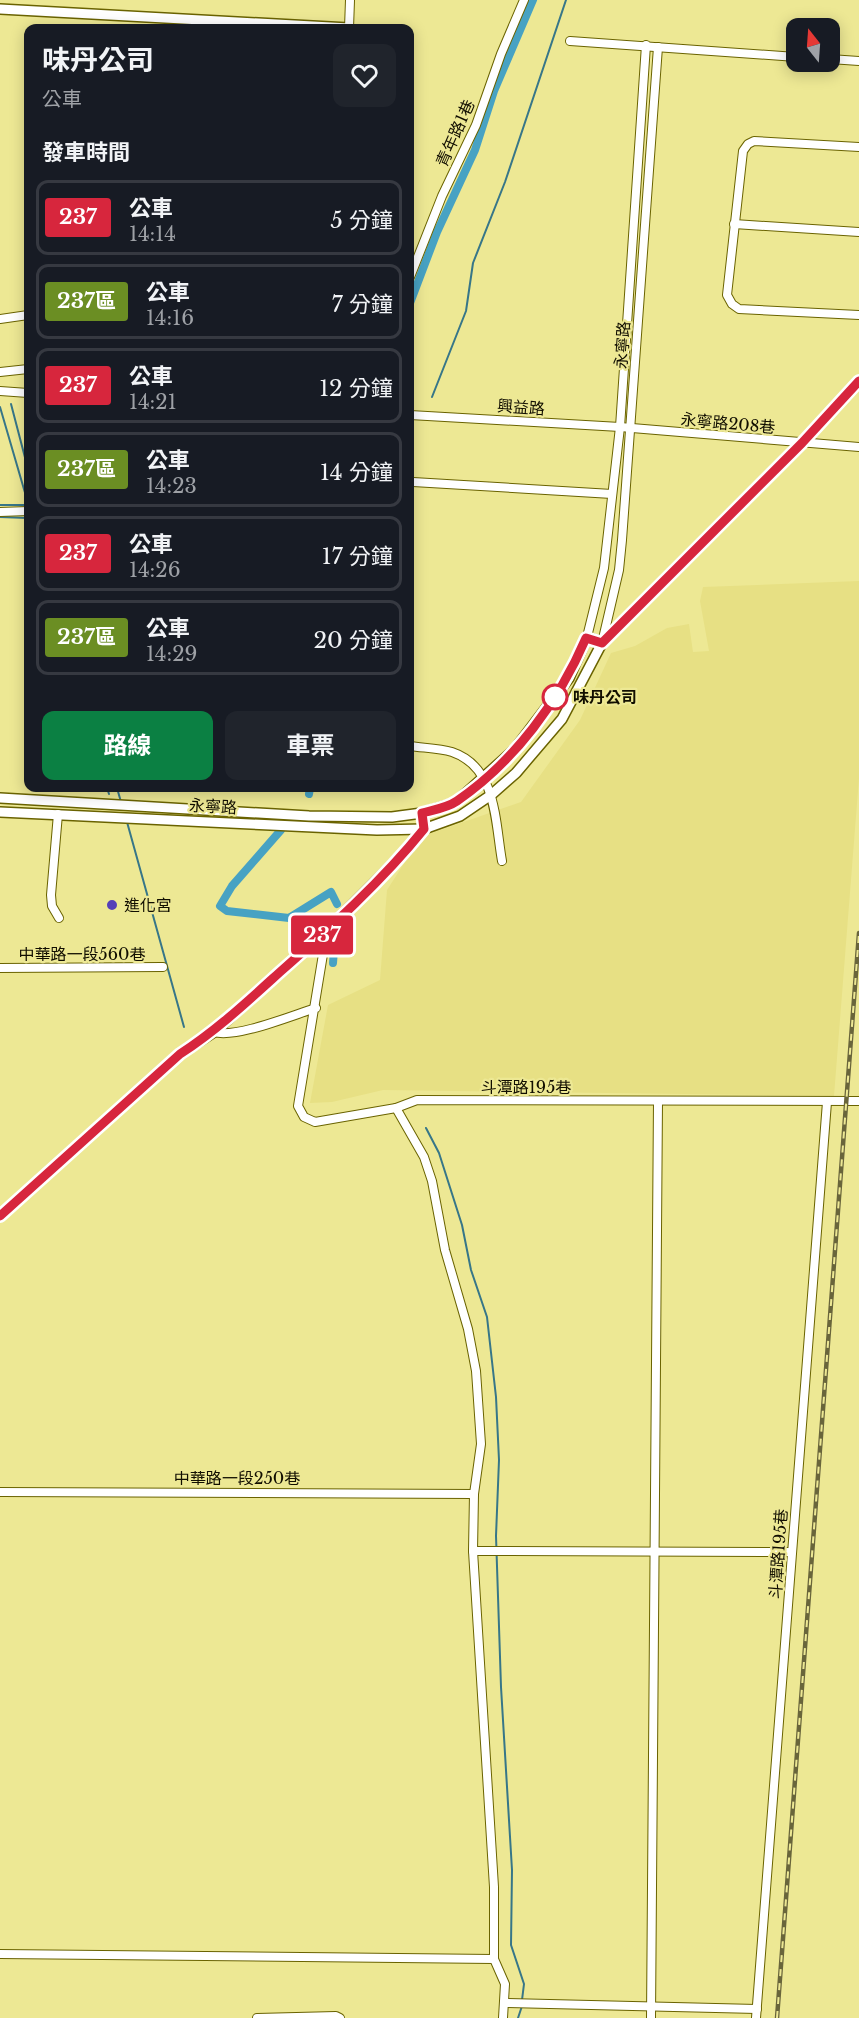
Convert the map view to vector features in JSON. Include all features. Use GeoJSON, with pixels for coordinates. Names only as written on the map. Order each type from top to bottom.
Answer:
{"type":"FeatureCollection","features":[{"type":"Feature","properties":{"kind":"street"},"geometry":{"type":"LineString","coordinates":[[349,24],[350,0]]}},
{"type":"Feature","properties":{"kind":"street","name":"青年路1巷"},"geometry":{"type":"LineString","coordinates":[[414,267],[442,196],[476,125],[501,54],[524,0]]}},
{"type":"Feature","properties":{"kind":"street"},"geometry":{"type":"LineString","coordinates":[[0,9],[276,24]]}},
{"type":"Feature","properties":{"kind":"street"},"geometry":{"type":"LineString","coordinates":[[570,40],[786,56]]}},
{"type":"Feature","properties":{"kind":"street","name":"永寧路"},"geometry":{"type":"LineString","coordinates":[[0,798],[309,816],[392,817],[422,813],[455,802],[485,777],[532,729],[568,678],[586,638],[604,568],[620,427],[646,45]]}},
{"type":"Feature","properties":{"kind":"street","name":"永寧路"},"geometry":{"type":"LineString","coordinates":[[602,643],[619,570],[632,428],[658,46]]}},
{"type":"Feature","properties":{"kind":"street"},"geometry":{"type":"LineString","coordinates":[[840,60],[859,61]]}},
{"type":"Feature","properties":{"kind":"street"},"geometry":{"type":"LineString","coordinates":[[859,147],[754,141],[747,144],[743,151],[728,295],[732,304],[739,309],[859,315]]}},
{"type":"Feature","properties":{"kind":"street"},"geometry":{"type":"LineString","coordinates":[[734,224],[859,232]]}},
{"type":"Feature","properties":{"kind":"street"},"geometry":{"type":"LineString","coordinates":[[0,319],[24,316]]}},
{"type":"Feature","properties":{"kind":"street"},"geometry":{"type":"LineString","coordinates":[[0,372],[24,369]]}},
{"type":"Feature","properties":{"kind":"street"},"geometry":{"type":"LineString","coordinates":[[0,1216],[180,1054],[214,1032],[327,930],[408,849],[424,829],[460,816],[491,795],[532,756],[562,719],[602,643],[802,443],[859,381]]}},
{"type":"Feature","properties":{"kind":"street"},"geometry":{"type":"LineString","coordinates":[[0,391],[24,393]]}},
{"type":"Feature","properties":{"kind":"street","name":"興益路"},"geometry":{"type":"LineString","coordinates":[[414,415],[632,428]]}},
{"type":"Feature","properties":{"kind":"street","name":"永寧路208巷"},"geometry":{"type":"LineString","coordinates":[[632,428],[859,447]]}},
{"type":"Feature","properties":{"kind":"street"},"geometry":{"type":"LineString","coordinates":[[414,482],[612,494]]}},
{"type":"Feature","properties":{"kind":"street"},"geometry":{"type":"LineString","coordinates":[[0,512],[24,511]]}},
{"type":"Feature","properties":{"kind":"street"},"geometry":{"type":"LineString","coordinates":[[586,638],[602,643]]}},
{"type":"Feature","properties":{"kind":"street"},"geometry":{"type":"LineString","coordinates":[[414,747],[451,752],[471,762],[485,777],[491,795],[502,861]]}},
{"type":"Feature","properties":{"kind":"street","name":"永寧路"},"geometry":{"type":"LineString","coordinates":[[0,812],[310,827],[424,829]]}},
{"type":"Feature","properties":{"kind":"street"},"geometry":{"type":"LineString","coordinates":[[422,813],[424,829]]}},
{"type":"Feature","properties":{"kind":"street"},"geometry":{"type":"LineString","coordinates":[[58,814],[51,895],[52,906],[59,918]]}},
{"type":"Feature","properties":{"kind":"street"},"geometry":{"type":"LineString","coordinates":[[214,1032],[221,1034],[240,1031],[316,1008],[327,930]]}},
{"type":"Feature","properties":{"kind":"street","name":"中華路一段560巷"},"geometry":{"type":"LineString","coordinates":[[0,968],[163,967]]}},
{"type":"Feature","properties":{"kind":"street","name":"斗潭路195巷"},"geometry":{"type":"LineString","coordinates":[[316,1008],[298,1107],[304,1118],[324,1121],[396,1108],[417,1100],[859,1101]]}},
{"type":"Feature","properties":{"kind":"street"},"geometry":{"type":"LineString","coordinates":[[651,2018],[658,1101]]}},
{"type":"Feature","properties":{"kind":"street","name":"斗潭路195巷"},"geometry":{"type":"LineString","coordinates":[[756,2014],[827,1102]]}},
{"type":"Feature","properties":{"kind":"street"},"geometry":{"type":"LineString","coordinates":[[396,1108],[427,1165],[446,1250],[468,1329],[481,1416],[481,1444],[474,1494],[473,1551],[494,1887],[494,1959],[505,1984],[507,2003],[503,2018]]}},
{"type":"Feature","properties":{"kind":"street","name":"中華路一段250巷"},"geometry":{"type":"LineString","coordinates":[[0,1492],[474,1494]]}},
{"type":"Feature","properties":{"kind":"street"},"geometry":{"type":"LineString","coordinates":[[473,1551],[792,1552]]}},
{"type":"Feature","properties":{"kind":"street"},"geometry":{"type":"LineString","coordinates":[[0,1954],[494,1959]]}},
{"type":"Feature","properties":{"kind":"street"},"geometry":{"type":"LineString","coordinates":[[507,2003],[651,2007],[756,2014]]}},
{"type":"Feature","properties":{"kind":"street"},"geometry":{"type":"LineString","coordinates":[[257,2018],[336,2016],[340,2018]]}},
{"type":"Feature","properties":{"kind":"shaded area"},"geometry":{"type":"Polygon","coordinates":[[[859,581],[859,778],[834,1096],[383,1090],[332,1102],[310,1103],[328,1005],[380,980],[387,890],[421,837],[521,802],[580,720],[611,653],[635,646],[667,628],[689,624],[693,652],[709,651],[700,601],[703,587],[859,581]]]}},
{"type":"Feature","properties":{"kind":"waterway"},"geometry":{"type":"LineString","coordinates":[[414,292],[437,232],[475,150],[494,91],[533,0]]}},
{"type":"Feature","properties":{"kind":"waterway"},"geometry":{"type":"LineString","coordinates":[[432,397],[466,311],[473,263],[505,182],[566,0]]}},
{"type":"Feature","properties":{"kind":"waterway"},"geometry":{"type":"LineString","coordinates":[[11,404],[24,454]]}},
{"type":"Feature","properties":{"kind":"waterway"},"geometry":{"type":"LineString","coordinates":[[0,407],[24,489]]}},
{"type":"Feature","properties":{"kind":"waterway"},"geometry":{"type":"LineString","coordinates":[[0,505],[24,505]]}},
{"type":"Feature","properties":{"kind":"waterway"},"geometry":{"type":"LineString","coordinates":[[0,517],[24,518]]}},
{"type":"Feature","properties":{"kind":"waterway"},"geometry":{"type":"LineString","coordinates":[[118,792],[121,802]]}},
{"type":"Feature","properties":{"kind":"waterway"},"geometry":{"type":"LineString","coordinates":[[127,822],[184,1027]]}},
{"type":"Feature","properties":{"kind":"waterway"},"geometry":{"type":"LineString","coordinates":[[281,830],[232,886],[220,906],[227,911],[289,918],[331,892],[337,904]]}},
{"type":"Feature","properties":{"kind":"waterway"},"geometry":{"type":"LineString","coordinates":[[333,963],[336,924]]}},
{"type":"Feature","properties":{"kind":"waterway"},"geometry":{"type":"LineString","coordinates":[[426,1128],[439,1153],[462,1225],[471,1270],[487,1317],[496,1397],[499,1460],[496,1536],[501,1687],[512,1870],[511,1945],[524,1984],[522,2000]]}},
{"type":"Feature","properties":{"kind":"waterway"},"geometry":{"type":"LineString","coordinates":[[518,2018],[522,2006]]}},
{"type":"Feature","properties":{"kind":"railway"},"geometry":{"type":"LineString","coordinates":[[777,2018],[859,933]]}},
{"type":"Feature","properties":{"kind":"bus line","name":"237"},"geometry":{"type":"LineString","coordinates":[[0,1216],[180,1054],[214,1032],[327,930],[408,849],[424,829],[422,813],[455,802],[515,749],[568,678],[586,638],[602,643],[721,526],[859,381]]}},
{"type":"Feature","properties":{"kind":"place","name":"味丹公司"},"geometry":{"type":"Point","coordinates":[555,697]}},
{"type":"Feature","properties":{"kind":"place","name":"進化宮"},"geometry":{"type":"Point","coordinates":[112,905]}}]}
